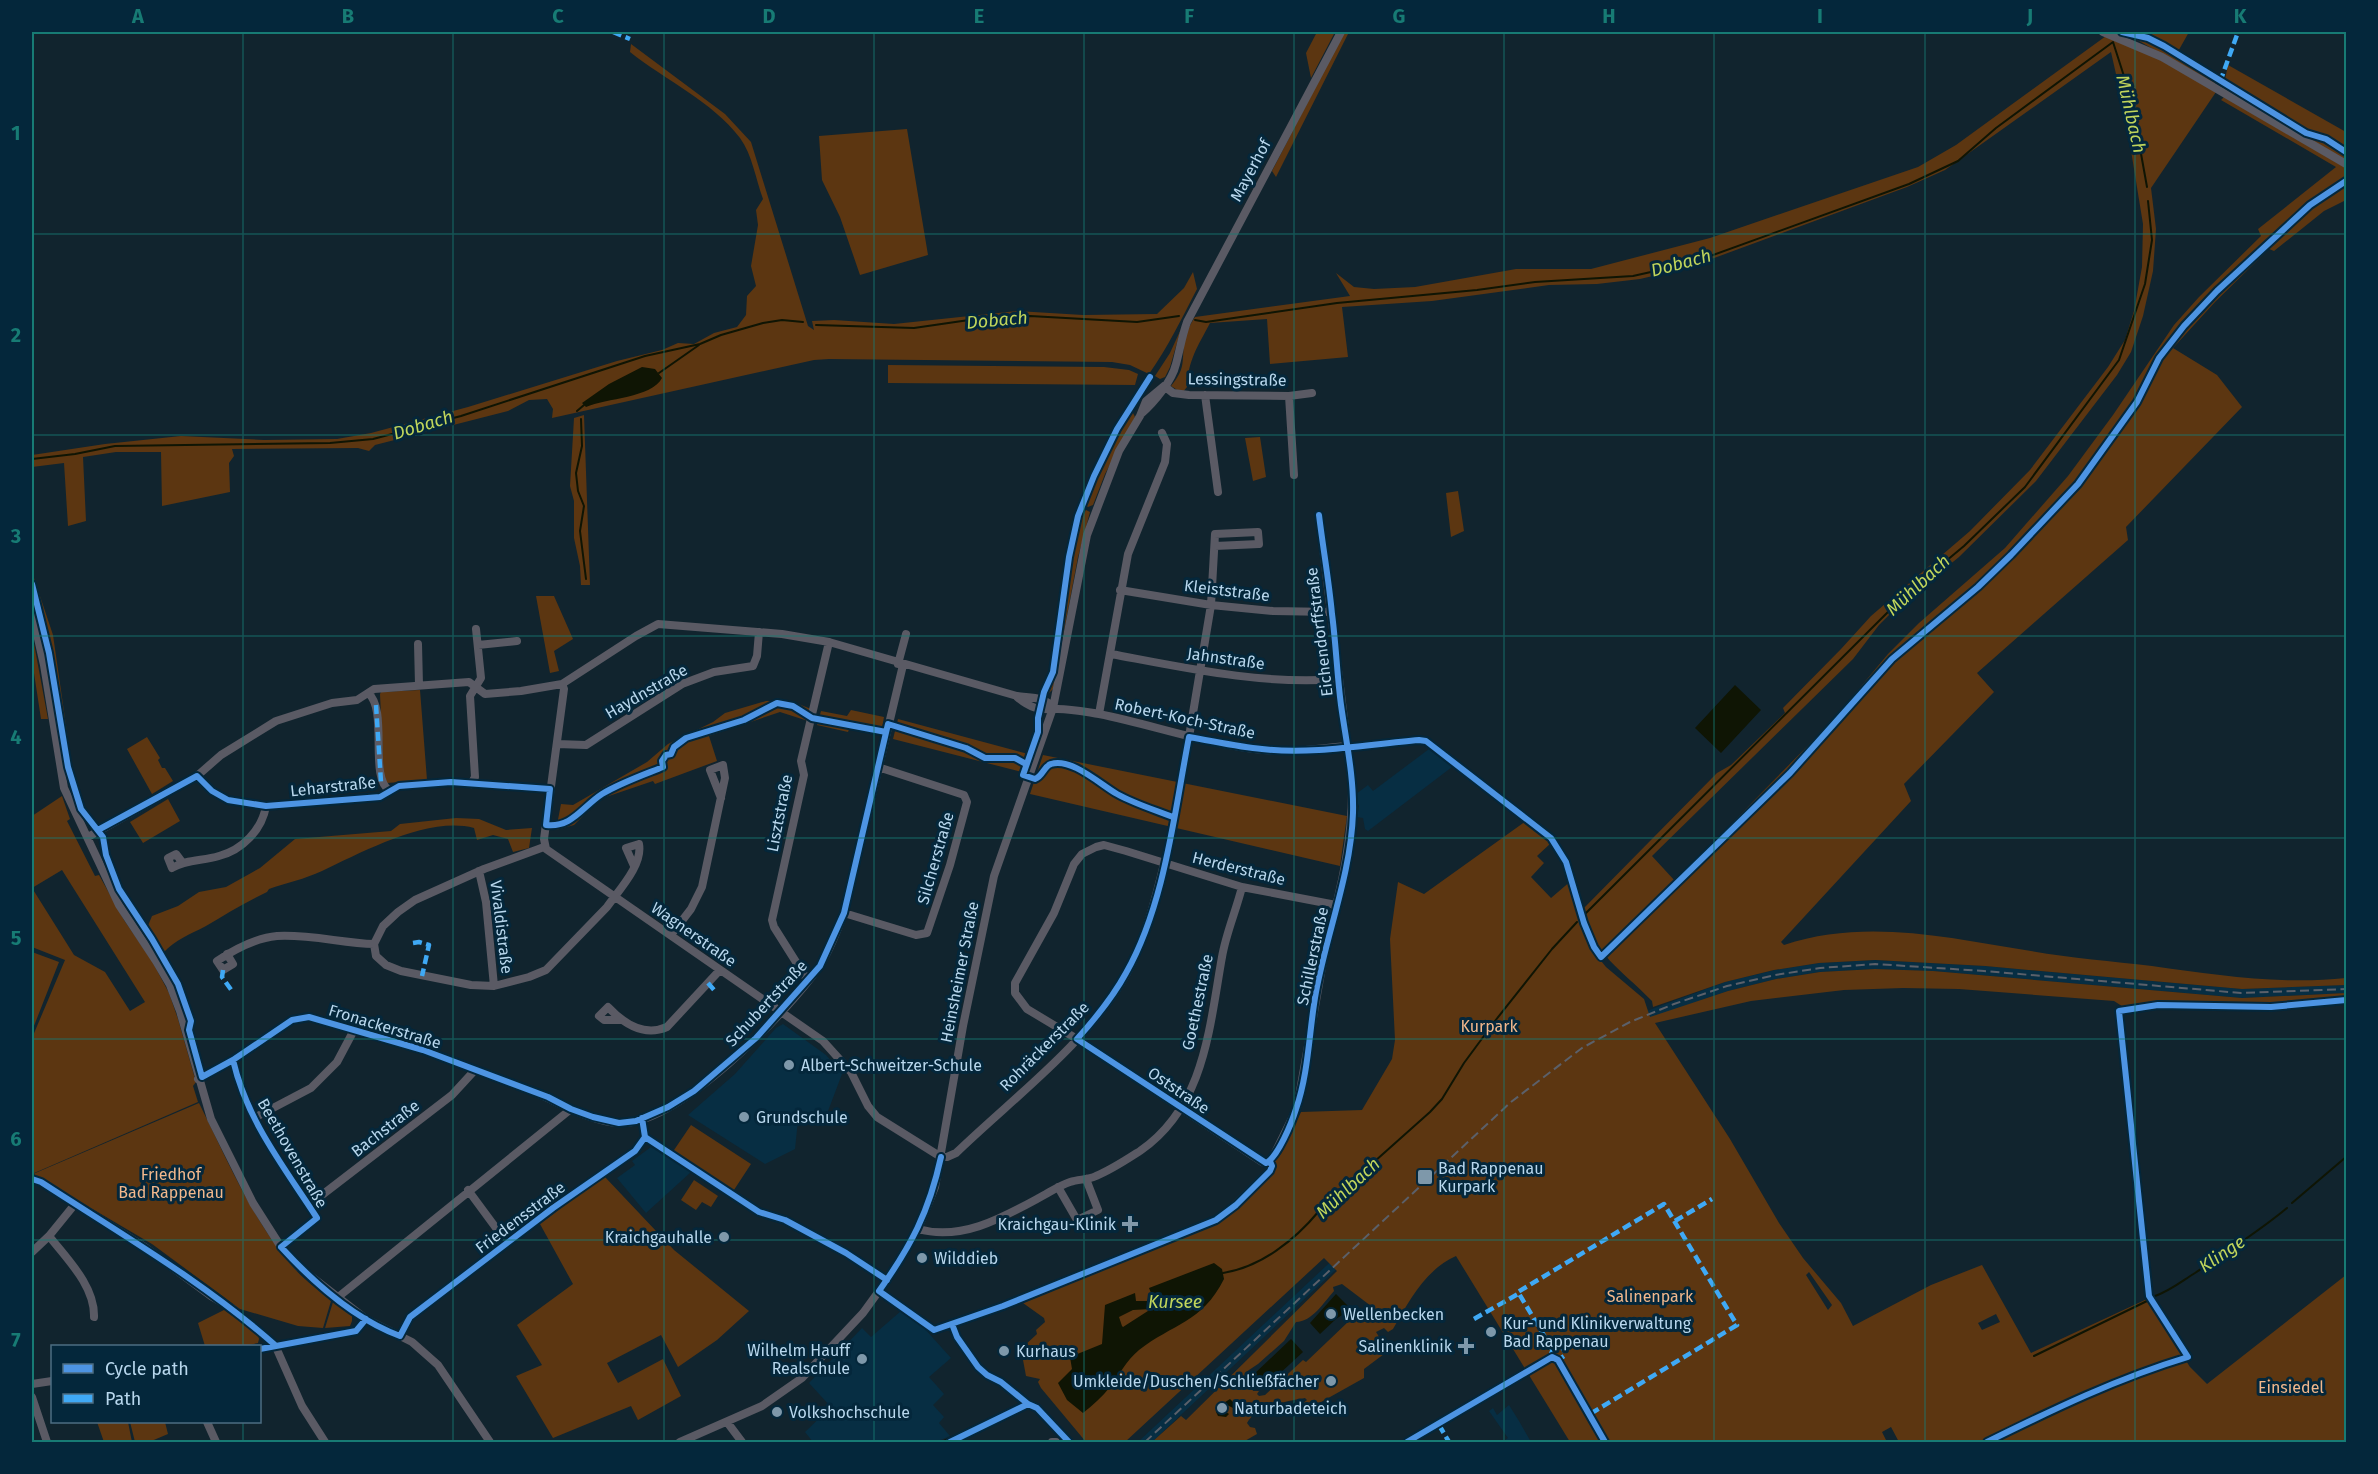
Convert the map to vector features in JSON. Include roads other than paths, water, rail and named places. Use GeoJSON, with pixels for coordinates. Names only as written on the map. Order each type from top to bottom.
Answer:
{"type":"FeatureCollection","features":[{"type":"Feature","properties":{"kind":"street","name":"Mayerhof"},"geometry":{"type":"LineString","coordinates":[[1187,322],[1341,32]]}},
{"type":"Feature","properties":{"kind":"street"},"geometry":{"type":"LineString","coordinates":[[2103,32],[2134,43],[2181,68],[2346,164]]}},
{"type":"Feature","properties":{"kind":"street","name":"Heinsheimer Straße"},"geometry":{"type":"LineString","coordinates":[[681,1442],[762,1406],[788,1390],[802,1378],[848,1330],[879,1291],[918,1229],[935,1187],[963,1026],[994,876],[1053,708],[1087,535],[1119,451],[1140,416],[1140,410],[1150,395],[1164,386],[1176,365],[1180,341],[1187,322]]}},
{"type":"Feature","properties":{"kind":"street","name":"Lessingstraße"},"geometry":{"type":"LineString","coordinates":[[1164,386],[1173,393],[1205,395],[1289,396],[1311,393]]}},
{"type":"Feature","properties":{"kind":"street"},"geometry":{"type":"LineString","coordinates":[[1205,395],[1218,492]]}},
{"type":"Feature","properties":{"kind":"street"},"geometry":{"type":"LineString","coordinates":[[1289,396],[1293,475]]}},
{"type":"Feature","properties":{"kind":"street"},"geometry":{"type":"LineString","coordinates":[[1099,714],[1112,654],[1120,590],[1128,554],[1165,462],[1167,444],[1162,433]]}},
{"type":"Feature","properties":{"kind":"street","name":"Eichendorffstraße"},"geometry":{"type":"LineString","coordinates":[[1319,515],[1346,746]]}},
{"type":"Feature","properties":{"kind":"street"},"geometry":{"type":"LineString","coordinates":[[1189,737],[1202,670],[1211,605],[1215,534],[1258,532],[1259,544],[1215,546]]}},
{"type":"Feature","properties":{"kind":"street","name":"Kleiststraße"},"geometry":{"type":"LineString","coordinates":[[1120,590],[1211,605],[1332,612]]}},
{"type":"Feature","properties":{"kind":"street"},"geometry":{"type":"LineString","coordinates":[[32,612],[44,665],[64,788],[119,905],[170,985],[180,1011],[211,1119],[253,1203],[281,1247],[299,1267],[366,1319],[424,1351],[438,1365],[490,1443]]}},
{"type":"Feature","properties":{"kind":"street","name":"Robert-Koch-Straße"},"geometry":{"type":"LineString","coordinates":[[562,684],[658,624],[782,634],[829,642],[1017,696],[1025,704],[1041,710],[1053,708],[1099,714],[1189,737],[1263,750],[1306,750],[1346,746]]}},
{"type":"Feature","properties":{"kind":"street"},"geometry":{"type":"LineString","coordinates":[[471,784],[476,777],[470,696],[481,678],[476,629]]}},
{"type":"Feature","properties":{"kind":"street","name":"Haydnstraße"},"geometry":{"type":"LineString","coordinates":[[557,744],[586,745],[682,684],[714,672],[753,666],[757,656],[759,632]]}},
{"type":"Feature","properties":{"kind":"street","name":"Schubertstraße"},"geometry":{"type":"LineString","coordinates":[[642,1118],[668,1107],[694,1091],[756,1038],[820,966],[844,914],[906,634]]}},
{"type":"Feature","properties":{"kind":"street"},"geometry":{"type":"LineString","coordinates":[[478,645],[517,641]]}},
{"type":"Feature","properties":{"kind":"street","name":"Lisztstraße"},"geometry":{"type":"LineString","coordinates":[[808,981],[774,927],[772,920],[804,775],[801,761],[829,642]]}},
{"type":"Feature","properties":{"kind":"street"},"geometry":{"type":"LineString","coordinates":[[418,644],[419,685]]}},
{"type":"Feature","properties":{"kind":"street","name":"Jahnstraße"},"geometry":{"type":"LineString","coordinates":[[1112,654],[1272,680],[1338,679]]}},
{"type":"Feature","properties":{"kind":"street"},"geometry":{"type":"LineString","coordinates":[[88,837],[197,776],[221,755],[276,721],[332,703],[357,700],[374,689],[469,682],[485,694],[562,684],[564,689],[544,847],[439,888],[398,912],[383,926],[374,944],[376,956],[386,965],[401,971],[471,985],[494,986],[529,977],[546,970],[614,898],[634,866]]}},
{"type":"Feature","properties":{"kind":"street"},"geometry":{"type":"LineString","coordinates":[[368,693],[376,705],[381,782],[390,791]]}},
{"type":"Feature","properties":{"kind":"street","name":"Schillerstraße"},"geometry":{"type":"LineString","coordinates":[[1266,1163],[1272,1159],[1280,1145],[1297,1108],[1316,994],[1346,872],[1353,815],[1352,784],[1346,746]]}},
{"type":"Feature","properties":{"kind":"street","name":"Silcherstraße"},"geometry":{"type":"LineString","coordinates":[[844,914],[916,935],[927,933],[950,865],[967,802],[964,795],[878,767]]}},
{"type":"Feature","properties":{"kind":"street","name":"Leharstraße"},"geometry":{"type":"LineString","coordinates":[[197,776],[212,791],[228,800],[266,806],[380,797],[399,786],[409,785],[461,782],[550,789]]}},
{"type":"Feature","properties":{"kind":"street"},"geometry":{"type":"LineString","coordinates":[[671,935],[691,909],[702,887],[721,798]]}},
{"type":"Feature","properties":{"kind":"street"},"geometry":{"type":"LineString","coordinates":[[182,862],[219,856],[233,850],[256,830],[266,806]]}},
{"type":"Feature","properties":{"kind":"street","name":"Herderstraße"},"geometry":{"type":"LineString","coordinates":[[1016,996],[1016,983],[1054,913],[1074,864],[1082,854],[1104,845],[1242,887],[1336,906]]}},
{"type":"Feature","properties":{"kind":"street","name":"Wagnerstraße"},"geometry":{"type":"LineString","coordinates":[[544,847],[614,898],[823,1041],[851,1071],[868,1106],[878,1117],[941,1157]]}},
{"type":"Feature","properties":{"kind":"street","name":"Rohräckerstraße"},"geometry":{"type":"LineString","coordinates":[[941,1157],[956,1153],[1077,1039],[1099,1014],[1127,972],[1152,915],[1164,864]]}},
{"type":"Feature","properties":{"kind":"street","name":"Vivaldistraße"},"geometry":{"type":"LineString","coordinates":[[479,871],[486,902],[494,986]]}},
{"type":"Feature","properties":{"kind":"street","name":"Goethestraße"},"geometry":{"type":"LineString","coordinates":[[918,1229],[930,1233],[982,1226],[1058,1187],[1112,1168],[1146,1146],[1167,1128],[1182,1109],[1210,1031],[1222,954],[1242,887]]}},
{"type":"Feature","properties":{"kind":"street"},"geometry":{"type":"LineString","coordinates":[[227,954],[250,943],[277,936],[374,944]]}},
{"type":"Feature","properties":{"kind":"street"},"geometry":{"type":"LineString","coordinates":[[620,1020],[650,1031],[667,1027],[719,970]]}},
{"type":"Feature","properties":{"kind":"street","name":"Oststraße"},"geometry":{"type":"LineString","coordinates":[[1016,996],[1027,1009],[1077,1039],[1266,1163]]}},
{"type":"Feature","properties":{"kind":"street","name":"Fronackerstraße"},"geometry":{"type":"LineString","coordinates":[[198,1079],[233,1060],[292,1020],[309,1017],[423,1050],[548,1097],[570,1109],[619,1123],[642,1118]]}},
{"type":"Feature","properties":{"kind":"street"},"geometry":{"type":"LineString","coordinates":[[254,1118],[311,1088],[337,1062],[354,1029]]}},
{"type":"Feature","properties":{"kind":"street","name":"Beethovenstraße"},"geometry":{"type":"LineString","coordinates":[[233,1060],[240,1090],[265,1139],[317,1218],[281,1247]]}},
{"type":"Feature","properties":{"kind":"street","name":"Bachstraße"},"geometry":{"type":"LineString","coordinates":[[309,1205],[452,1095],[475,1070]]}},
{"type":"Feature","properties":{"kind":"street"},"geometry":{"type":"LineString","coordinates":[[337,1298],[570,1109]]}},
{"type":"Feature","properties":{"kind":"street","name":"Friedensstraße"},"geometry":{"type":"LineString","coordinates":[[400,1336],[410,1317],[642,1145],[645,1137],[642,1118]]}},
{"type":"Feature","properties":{"kind":"street"},"geometry":{"type":"LineString","coordinates":[[32,1179],[41,1182],[146,1248],[233,1309],[275,1345],[302,1406],[325,1443]]}},
{"type":"Feature","properties":{"kind":"street"},"geometry":{"type":"LineString","coordinates":[[1058,1187],[1077,1220],[1098,1210],[1086,1179]]}},
{"type":"Feature","properties":{"kind":"street"},"geometry":{"type":"LineString","coordinates":[[468,1190],[507,1243]]}},
{"type":"Feature","properties":{"kind":"street"},"geometry":{"type":"LineString","coordinates":[[32,1252],[49,1236],[75,1204]]}},
{"type":"Feature","properties":{"kind":"street"},"geometry":{"type":"LineString","coordinates":[[49,1236],[76,1269],[94,1303],[94,1317]]}},
{"type":"Feature","properties":{"kind":"street"},"geometry":{"type":"LineString","coordinates":[[879,1291],[934,1330]]}},
{"type":"Feature","properties":{"kind":"street"},"geometry":{"type":"LineString","coordinates":[[261,1348],[356,1331],[366,1319]]}},
{"type":"Feature","properties":{"kind":"street"},"geometry":{"type":"LineString","coordinates":[[32,1384],[51,1381]]}},
{"type":"Feature","properties":{"kind":"street"},"geometry":{"type":"LineString","coordinates":[[32,1397],[47,1443]]}},
{"type":"Feature","properties":{"kind":"street"},"geometry":{"type":"LineString","coordinates":[[727,1422],[742,1443]]}},
{"type":"Feature","properties":{"kind":"street"},"geometry":{"type":"LineString","coordinates":[[207,1423],[216,1443]]}},
{"type":"Feature","properties":{"kind":"water"},"geometry":{"type":"Polygon","coordinates":[[[642,367],[655,369],[662,378],[657,385],[639,394],[586,407],[582,403],[609,384],[642,367]]]}},
{"type":"Feature","properties":{"kind":"water"},"geometry":{"type":"Polygon","coordinates":[[[1735,685],[1761,710],[1721,753],[1695,728],[1735,685]]]}},
{"type":"Feature","properties":{"kind":"water","name":"Kursee"},"geometry":{"type":"Polygon","coordinates":[[[1214,1263],[1222,1269],[1224,1279],[1215,1294],[1196,1314],[1134,1354],[1107,1391],[1083,1413],[1067,1400],[1058,1383],[1072,1369],[1070,1357],[1102,1344],[1105,1305],[1135,1293],[1136,1301],[1147,1301],[1151,1293],[1149,1288],[1214,1263]],[[1151,1309],[1133,1310],[1119,1317],[1123,1327],[1151,1309]]]}},
{"type":"Feature","properties":{"kind":"water","name":"Wellenbecken"},"geometry":{"type":"Polygon","coordinates":[[[1336,1294],[1351,1309],[1320,1334],[1310,1323],[1336,1294]]]}},
{"type":"Feature","properties":{"kind":"water"},"geometry":{"type":"Polygon","coordinates":[[[1291,1339],[1303,1352],[1264,1388],[1252,1376],[1291,1339]]]}},
{"type":"Feature","properties":{"kind":"water","name":"Naturbadeteich"},"geometry":{"type":"Polygon","coordinates":[[[1230,1399],[1235,1406],[1233,1408],[1227,1405],[1224,1409],[1229,1414],[1226,1417],[1218,1416],[1216,1412],[1230,1399]]]}},
{"type":"Feature","properties":{"kind":"waterway","name":"Dobach"},"geometry":{"type":"LineString","coordinates":[[1195,320],[1206,322],[1337,303],[1477,290],[1535,282],[1633,276],[1691,263],[1909,184],[1958,161],[1996,128],[2113,42],[2131,98],[2147,187]]}},
{"type":"Feature","properties":{"kind":"waterway","name":"Mühlbach"},"geometry":{"type":"LineString","coordinates":[[1585,914],[1904,596],[1964,546],[2025,487],[2119,360],[2145,284],[2152,240],[2148,201]]}},
{"type":"Feature","properties":{"kind":"waterway","name":"Dobach"},"geometry":{"type":"LineString","coordinates":[[816,325],[914,328],[969,320],[1030,316],[1137,322],[1179,316]]}},
{"type":"Feature","properties":{"kind":"waterway","name":"Dobach"},"geometry":{"type":"LineString","coordinates":[[32,459],[115,446],[330,443],[373,439],[461,416],[645,356],[700,344],[721,335],[763,323],[782,320],[803,322]]}},
{"type":"Feature","properties":{"kind":"waterway"},"geometry":{"type":"LineString","coordinates":[[659,373],[699,345]]}},
{"type":"Feature","properties":{"kind":"waterway"},"geometry":{"type":"LineString","coordinates":[[577,411],[584,405]]}},
{"type":"Feature","properties":{"kind":"waterway"},"geometry":{"type":"LineString","coordinates":[[581,419],[582,446],[576,473],[578,491],[584,506],[580,531],[586,579]]}},
{"type":"Feature","properties":{"kind":"waterway","name":"Mühlbach"},"geometry":{"type":"LineString","coordinates":[[1223,1273],[1251,1265],[1288,1242],[1319,1211],[1430,1112],[1442,1099],[1464,1063],[1495,1021],[1552,949],[1577,922]]}},
{"type":"Feature","properties":{"kind":"waterway","name":"Klinge"},"geometry":{"type":"LineString","coordinates":[[2292,1203],[2346,1157]]}},
{"type":"Feature","properties":{"kind":"waterway","name":"Klinge"},"geometry":{"type":"LineString","coordinates":[[2155,1296],[2171,1289],[2254,1234],[2287,1208]]}},
{"type":"Feature","properties":{"kind":"waterway","name":"Klinge"},"geometry":{"type":"LineString","coordinates":[[2034,1356],[2147,1301]]}},
{"type":"Feature","properties":{"kind":"waterway"},"geometry":{"type":"LineString","coordinates":[[977,1425],[1015,1407]]}},
{"type":"Feature","properties":{"kind":"waterway","name":"Mühlbach"},"geometry":{"type":"LineString","coordinates":[[942,1442],[973,1427]]}},
{"type":"Feature","properties":{"kind":"railway"},"geometry":{"type":"LineString","coordinates":[[1145,1442],[1511,1102],[1582,1048],[1630,1022],[1674,1004],[1727,986],[1775,975],[1820,968],[1875,964],[2241,993],[2346,989]]}},
{"type":"Feature","properties":{"kind":"place","name":"Albert-Schweitzer-Schule"},"geometry":{"type":"Point","coordinates":[789,1065]}},
{"type":"Feature","properties":{"kind":"place","name":"Grundschule"},"geometry":{"type":"Point","coordinates":[744,1117]}},
{"type":"Feature","properties":{"kind":"place","name":"Bad Rappenau Kurpark"},"geometry":{"type":"Point","coordinates":[1425,1177]}},
{"type":"Feature","properties":{"kind":"place","name":"Kraichgau-Klinik"},"geometry":{"type":"Point","coordinates":[1130,1224]}},
{"type":"Feature","properties":{"kind":"place","name":"Kraichgauhalle"},"geometry":{"type":"Point","coordinates":[724,1237]}},
{"type":"Feature","properties":{"kind":"place","name":"Wilddieb"},"geometry":{"type":"Point","coordinates":[922,1258]}},
{"type":"Feature","properties":{"kind":"place","name":"Wellenbecken"},"geometry":{"type":"Point","coordinates":[1331,1314]}},
{"type":"Feature","properties":{"kind":"place","name":"Kur- und Klinikverwaltung Bad Rappenau"},"geometry":{"type":"Point","coordinates":[1491,1332]}},
{"type":"Feature","properties":{"kind":"place","name":"Salinenklinik"},"geometry":{"type":"Point","coordinates":[1466,1346]}},
{"type":"Feature","properties":{"kind":"place","name":"Kurhaus"},"geometry":{"type":"Point","coordinates":[1004,1351]}},
{"type":"Feature","properties":{"kind":"place","name":"Wilhelm Hauff Realschule"},"geometry":{"type":"Point","coordinates":[862,1359]}},
{"type":"Feature","properties":{"kind":"place","name":"Umkleide/Duschen/Schließfächer"},"geometry":{"type":"Point","coordinates":[1331,1381]}},
{"type":"Feature","properties":{"kind":"place","name":"Naturbadeteich"},"geometry":{"type":"Point","coordinates":[1222,1408]}},
{"type":"Feature","properties":{"kind":"place","name":"Volkshochschule"},"geometry":{"type":"Point","coordinates":[777,1412]}},
{"type":"Feature","properties":{"kind":"park label","name":"Kurpark"},"geometry":{"type":"Point","coordinates":[1489,1026]}},
{"type":"Feature","properties":{"kind":"park label","name":"Friedhof Bad Rappenau"},"geometry":{"type":"Point","coordinates":[171,1183]}},
{"type":"Feature","properties":{"kind":"park label","name":"Salinenpark"},"geometry":{"type":"Point","coordinates":[1650,1296]}},
{"type":"Feature","properties":{"kind":"park label","name":"Einsiedel"},"geometry":{"type":"Point","coordinates":[2291,1387]}}]}
